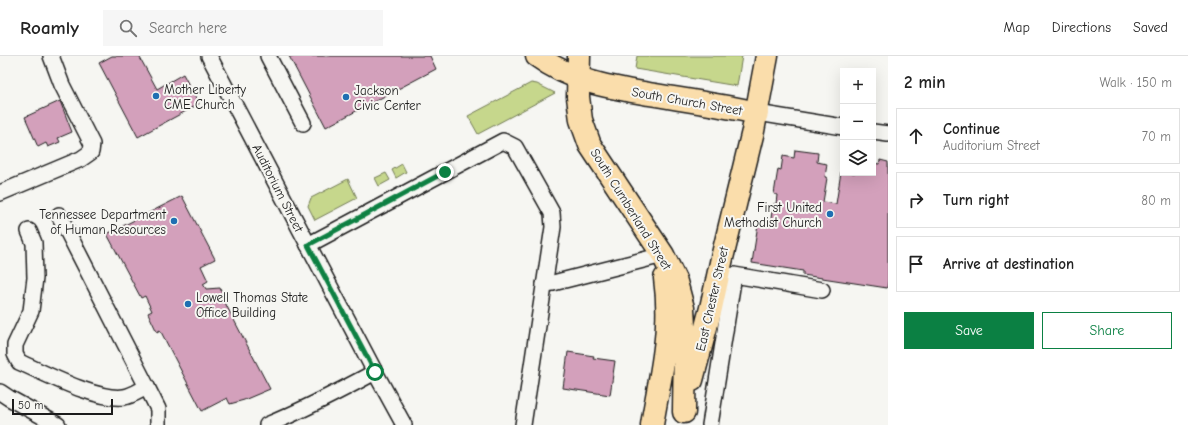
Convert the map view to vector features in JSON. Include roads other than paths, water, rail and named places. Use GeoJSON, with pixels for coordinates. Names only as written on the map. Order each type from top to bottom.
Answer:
{"type":"FeatureCollection","features":[{"type":"Feature","properties":{"kind":"highway","name":"South Church Street"},"geometry":{"type":"LineString","coordinates":[[537,56],[550,65],[578,78],[604,86],[757,113]]}},
{"type":"Feature","properties":{"kind":"highway","name":"South Cumberland Street"},"geometry":{"type":"LineString","coordinates":[[579,56],[578,78],[581,120],[590,145],[663,255],[676,282],[683,308],[684,344],[682,419]]}},
{"type":"Feature","properties":{"kind":"highway","name":"East Chester Street"},"geometry":{"type":"LineString","coordinates":[[682,419],[712,308],[722,258],[757,113],[767,56]]}},
{"type":"Feature","properties":{"kind":"highway"},"geometry":{"type":"LineString","coordinates":[[734,275],[748,154]]}},
{"type":"Feature","properties":{"kind":"highway"},"geometry":{"type":"LineString","coordinates":[[652,425],[663,360],[667,324],[667,295],[663,255]]}},
{"type":"Feature","properties":{"kind":"street"},"geometry":{"type":"LineString","coordinates":[[0,193],[81,159],[91,152],[92,144],[62,85],[51,56]]}},
{"type":"Feature","properties":{"kind":"street","name":"Auditorium Street"},"geometry":{"type":"LineString","coordinates":[[209,56],[404,425]]}},
{"type":"Feature","properties":{"kind":"street"},"geometry":{"type":"LineString","coordinates":[[268,56],[304,123]]}},
{"type":"Feature","properties":{"kind":"street","name":"South Church Street"},"geometry":{"type":"LineString","coordinates":[[757,113],[840,127]]}},
{"type":"Feature","properties":{"kind":"street"},"geometry":{"type":"LineString","coordinates":[[876,132],[888,134]]}},
{"type":"Feature","properties":{"kind":"street"},"geometry":{"type":"LineString","coordinates":[[308,245],[503,141],[514,147],[552,213],[553,227],[523,425]]}},
{"type":"Feature","properties":{"kind":"street"},"geometry":{"type":"LineString","coordinates":[[59,215],[158,409],[158,425]]}},
{"type":"Feature","properties":{"kind":"street"},"geometry":{"type":"LineString","coordinates":[[29,231],[34,243],[35,278],[31,310],[15,345],[15,354],[20,362],[87,391],[111,397],[126,397],[147,387]]}},
{"type":"Feature","properties":{"kind":"street"},"geometry":{"type":"LineString","coordinates":[[544,284],[663,255]]}},
{"type":"Feature","properties":{"kind":"street"},"geometry":{"type":"LineString","coordinates":[[710,425],[734,275],[822,290]]}},
{"type":"Feature","properties":{"kind":"street"},"geometry":{"type":"LineString","coordinates":[[267,425],[292,420],[375,372]]}},
{"type":"Feature","properties":{"kind":"street"},"geometry":{"type":"LineString","coordinates":[[0,392],[42,421],[58,425]]}},
{"type":"Feature","properties":{"kind":"place","name":"Mother Liberty CME Church"},"geometry":{"type":"Point","coordinates":[156,96]}},
{"type":"Feature","properties":{"kind":"place","name":"Jackson Civic Center"},"geometry":{"type":"Point","coordinates":[346,97]}},
{"type":"Feature","properties":{"kind":"place","name":"First United Methodist Church"},"geometry":{"type":"Point","coordinates":[830,214]}},
{"type":"Feature","properties":{"kind":"place","name":"Tennessee Department of Human Resources"},"geometry":{"type":"Point","coordinates":[174,221]}},
{"type":"Feature","properties":{"kind":"place","name":"Lowell Thomas State Office Building"},"geometry":{"type":"Point","coordinates":[188,304]}}]}
